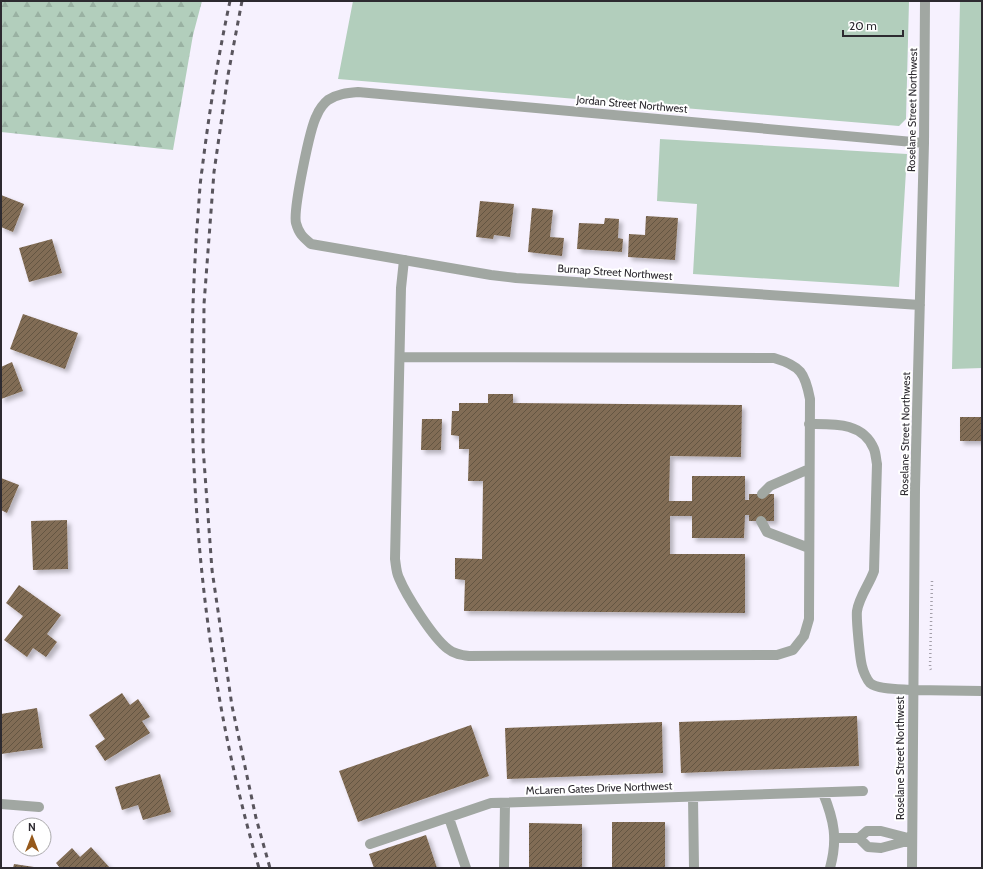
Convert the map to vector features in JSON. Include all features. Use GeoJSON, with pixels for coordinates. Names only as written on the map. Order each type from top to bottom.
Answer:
{"type":"FeatureCollection","features":[{"type":"Feature","properties":{"kind":"street","name":"Roselane Street Northwest"},"geometry":{"type":"LineString","coordinates":[[912,868],[915,489],[924,142],[925,1]]}},
{"type":"Feature","properties":{"kind":"street","name":"Jordan Street Northwest"},"geometry":{"type":"LineString","coordinates":[[312,244],[300,234],[296,221],[296,205],[311,131],[316,115],[328,101],[339,95],[358,92],[924,142]]}},
{"type":"Feature","properties":{"kind":"street","name":"Burnap Street Northwest"},"geometry":{"type":"LineString","coordinates":[[312,244],[516,278],[920,305]]}},
{"type":"Feature","properties":{"kind":"street"},"geometry":{"type":"LineString","coordinates":[[400,357],[774,358],[789,363],[799,369],[807,383],[810,399],[809,619],[804,636],[793,650],[777,655],[469,656],[457,654],[448,649],[436,636],[405,592],[398,576],[395,552],[401,288],[404,260]]}},
{"type":"Feature","properties":{"kind":"street"},"geometry":{"type":"LineString","coordinates":[[809,424],[842,424],[855,429],[867,438],[874,449],[877,464],[874,571],[870,582],[860,598],[857,612],[862,666],[870,683],[886,688],[913,690],[982,691]]}},
{"type":"Feature","properties":{"kind":"street"},"geometry":{"type":"LineString","coordinates":[[762,494],[770,486],[809,469]]}},
{"type":"Feature","properties":{"kind":"street"},"geometry":{"type":"LineString","coordinates":[[761,521],[768,532],[809,548]]}},
{"type":"Feature","properties":{"kind":"street","name":"McLaren Gates Drive Northwest"},"geometry":{"type":"LineString","coordinates":[[370,844],[491,803],[863,792]]}},
{"type":"Feature","properties":{"kind":"street"},"geometry":{"type":"LineString","coordinates":[[823,793],[831,813],[835,838],[830,868]]}},
{"type":"Feature","properties":{"kind":"street"},"geometry":{"type":"LineString","coordinates":[[693,797],[694,868]]}},
{"type":"Feature","properties":{"kind":"street"},"geometry":{"type":"LineString","coordinates":[[504,868],[505,803]]}},
{"type":"Feature","properties":{"kind":"street"},"geometry":{"type":"LineString","coordinates":[[1,804],[39,807]]}},
{"type":"Feature","properties":{"kind":"street"},"geometry":{"type":"LineString","coordinates":[[449,818],[466,868]]}},
{"type":"Feature","properties":{"kind":"street"},"geometry":{"type":"LineString","coordinates":[[835,838],[859,838],[867,831],[881,831],[912,840]]}},
{"type":"Feature","properties":{"kind":"street"},"geometry":{"type":"LineString","coordinates":[[859,838],[868,847],[881,848],[912,840]]}},
{"type":"Feature","properties":{"kind":"path"},"geometry":{"type":"LineString","coordinates":[[932,581],[930,668],[932,672]]}},
{"type":"Feature","properties":{"kind":"green space"},"geometry":{"type":"Polygon","coordinates":[[[1,1],[202,1],[193,35],[173,150],[1,132],[1,1]]]}},
{"type":"Feature","properties":{"kind":"green space"},"geometry":{"type":"Polygon","coordinates":[[[353,1],[909,1],[906,119],[899,126],[338,79],[353,1]]]}},
{"type":"Feature","properties":{"kind":"green space"},"geometry":{"type":"Polygon","coordinates":[[[960,1],[982,1],[982,368],[952,369],[960,1]]]}},
{"type":"Feature","properties":{"kind":"green space"},"geometry":{"type":"Polygon","coordinates":[[[660,139],[907,154],[899,287],[693,274],[697,204],[657,201],[660,139]]]}},
{"type":"Feature","properties":{"kind":"building"},"geometry":{"type":"Polygon","coordinates":[[[1,195],[24,204],[13,232],[1,227],[1,195]]]}},
{"type":"Feature","properties":{"kind":"building"},"geometry":{"type":"Polygon","coordinates":[[[480,201],[514,204],[510,237],[494,235],[493,239],[476,237],[480,201]]]}},
{"type":"Feature","properties":{"kind":"building"},"geometry":{"type":"Polygon","coordinates":[[[532,208],[553,210],[550,237],[564,238],[562,256],[528,252],[532,208]]]}},
{"type":"Feature","properties":{"kind":"building"},"geometry":{"type":"Polygon","coordinates":[[[646,216],[678,218],[675,260],[628,257],[629,234],[645,235],[646,216]]]}},
{"type":"Feature","properties":{"kind":"building"},"geometry":{"type":"Polygon","coordinates":[[[605,218],[619,219],[618,238],[623,239],[622,252],[577,249],[579,223],[604,224],[605,218]]]}},
{"type":"Feature","properties":{"kind":"building"},"geometry":{"type":"Polygon","coordinates":[[[52,239],[62,273],[29,282],[19,248],[52,239]]]}},
{"type":"Feature","properties":{"kind":"building"},"geometry":{"type":"Polygon","coordinates":[[[23,314],[78,333],[65,369],[10,349],[23,314]]]}},
{"type":"Feature","properties":{"kind":"building"},"geometry":{"type":"Polygon","coordinates":[[[12,362],[23,391],[1,399],[1,367],[12,362]]]}},
{"type":"Feature","properties":{"kind":"building"},"geometry":{"type":"Polygon","coordinates":[[[488,394],[513,394],[513,403],[742,405],[741,457],[670,456],[669,501],[692,501],[692,476],[745,476],[745,500],[749,500],[749,494],[774,494],[774,521],[749,521],[749,515],[745,515],[744,538],[692,538],[692,516],[670,516],[670,554],[745,554],[745,613],[464,611],[465,580],[455,579],[455,558],[482,559],[483,481],[468,481],[469,449],[459,449],[459,436],[451,435],[452,411],[459,411],[459,403],[488,403],[488,394]]]}},
{"type":"Feature","properties":{"kind":"building"},"geometry":{"type":"Polygon","coordinates":[[[960,417],[982,417],[982,441],[960,441],[960,417]]]}},
{"type":"Feature","properties":{"kind":"building"},"geometry":{"type":"Polygon","coordinates":[[[422,419],[442,419],[441,450],[421,450],[422,419]]]}},
{"type":"Feature","properties":{"kind":"building"},"geometry":{"type":"Polygon","coordinates":[[[1,478],[19,485],[7,513],[1,510],[1,478]]]}},
{"type":"Feature","properties":{"kind":"building"},"geometry":{"type":"Polygon","coordinates":[[[67,520],[68,569],[33,570],[31,521],[67,520]]]}},
{"type":"Feature","properties":{"kind":"building"},"geometry":{"type":"Polygon","coordinates":[[[19,585],[61,615],[47,634],[57,642],[46,657],[33,648],[27,657],[4,640],[23,616],[6,603],[19,585]]]}},
{"type":"Feature","properties":{"kind":"building"},"geometry":{"type":"Polygon","coordinates":[[[122,693],[130,705],[138,699],[150,717],[142,721],[150,733],[105,761],[95,746],[105,739],[89,715],[122,693]]]}},
{"type":"Feature","properties":{"kind":"building"},"geometry":{"type":"Polygon","coordinates":[[[37,708],[43,748],[1,754],[1,714],[37,708]]]}},
{"type":"Feature","properties":{"kind":"building"},"geometry":{"type":"Polygon","coordinates":[[[857,716],[859,766],[681,773],[679,722],[857,716]]]}},
{"type":"Feature","properties":{"kind":"building"},"geometry":{"type":"Polygon","coordinates":[[[662,722],[663,773],[507,779],[505,728],[662,722]]]}},
{"type":"Feature","properties":{"kind":"building"},"geometry":{"type":"Polygon","coordinates":[[[471,725],[489,776],[358,822],[339,771],[471,725]]]}},
{"type":"Feature","properties":{"kind":"building"},"geometry":{"type":"Polygon","coordinates":[[[160,774],[171,812],[143,820],[138,805],[122,810],[115,787],[160,774]]]}},
{"type":"Feature","properties":{"kind":"building"},"geometry":{"type":"Polygon","coordinates":[[[612,822],[665,822],[665,868],[612,868],[612,822]]]}},
{"type":"Feature","properties":{"kind":"building"},"geometry":{"type":"Polygon","coordinates":[[[529,823],[582,824],[582,868],[529,868],[529,823]]]}},
{"type":"Feature","properties":{"kind":"building"},"geometry":{"type":"Polygon","coordinates":[[[426,835],[437,868],[374,868],[369,854],[426,835]]]}},
{"type":"Feature","properties":{"kind":"building"},"geometry":{"type":"Polygon","coordinates":[[[91,847],[110,868],[60,868],[56,863],[72,848],[80,857],[91,847]]]}},
{"type":"Feature","properties":{"kind":"building"},"geometry":{"type":"Polygon","coordinates":[[[14,864],[34,867],[34,868],[13,868],[14,864]]]}},
{"type":"Feature","properties":{"kind":"railway"},"geometry":{"type":"LineString","coordinates":[[230,1],[214,85],[201,177],[194,272],[192,408],[198,524],[210,640],[230,755],[259,868]]}},
{"type":"Feature","properties":{"kind":"railway"},"geometry":{"type":"LineString","coordinates":[[242,1],[228,75],[214,172],[204,304],[203,447],[212,570],[232,706],[256,818],[270,868]]}}]}
